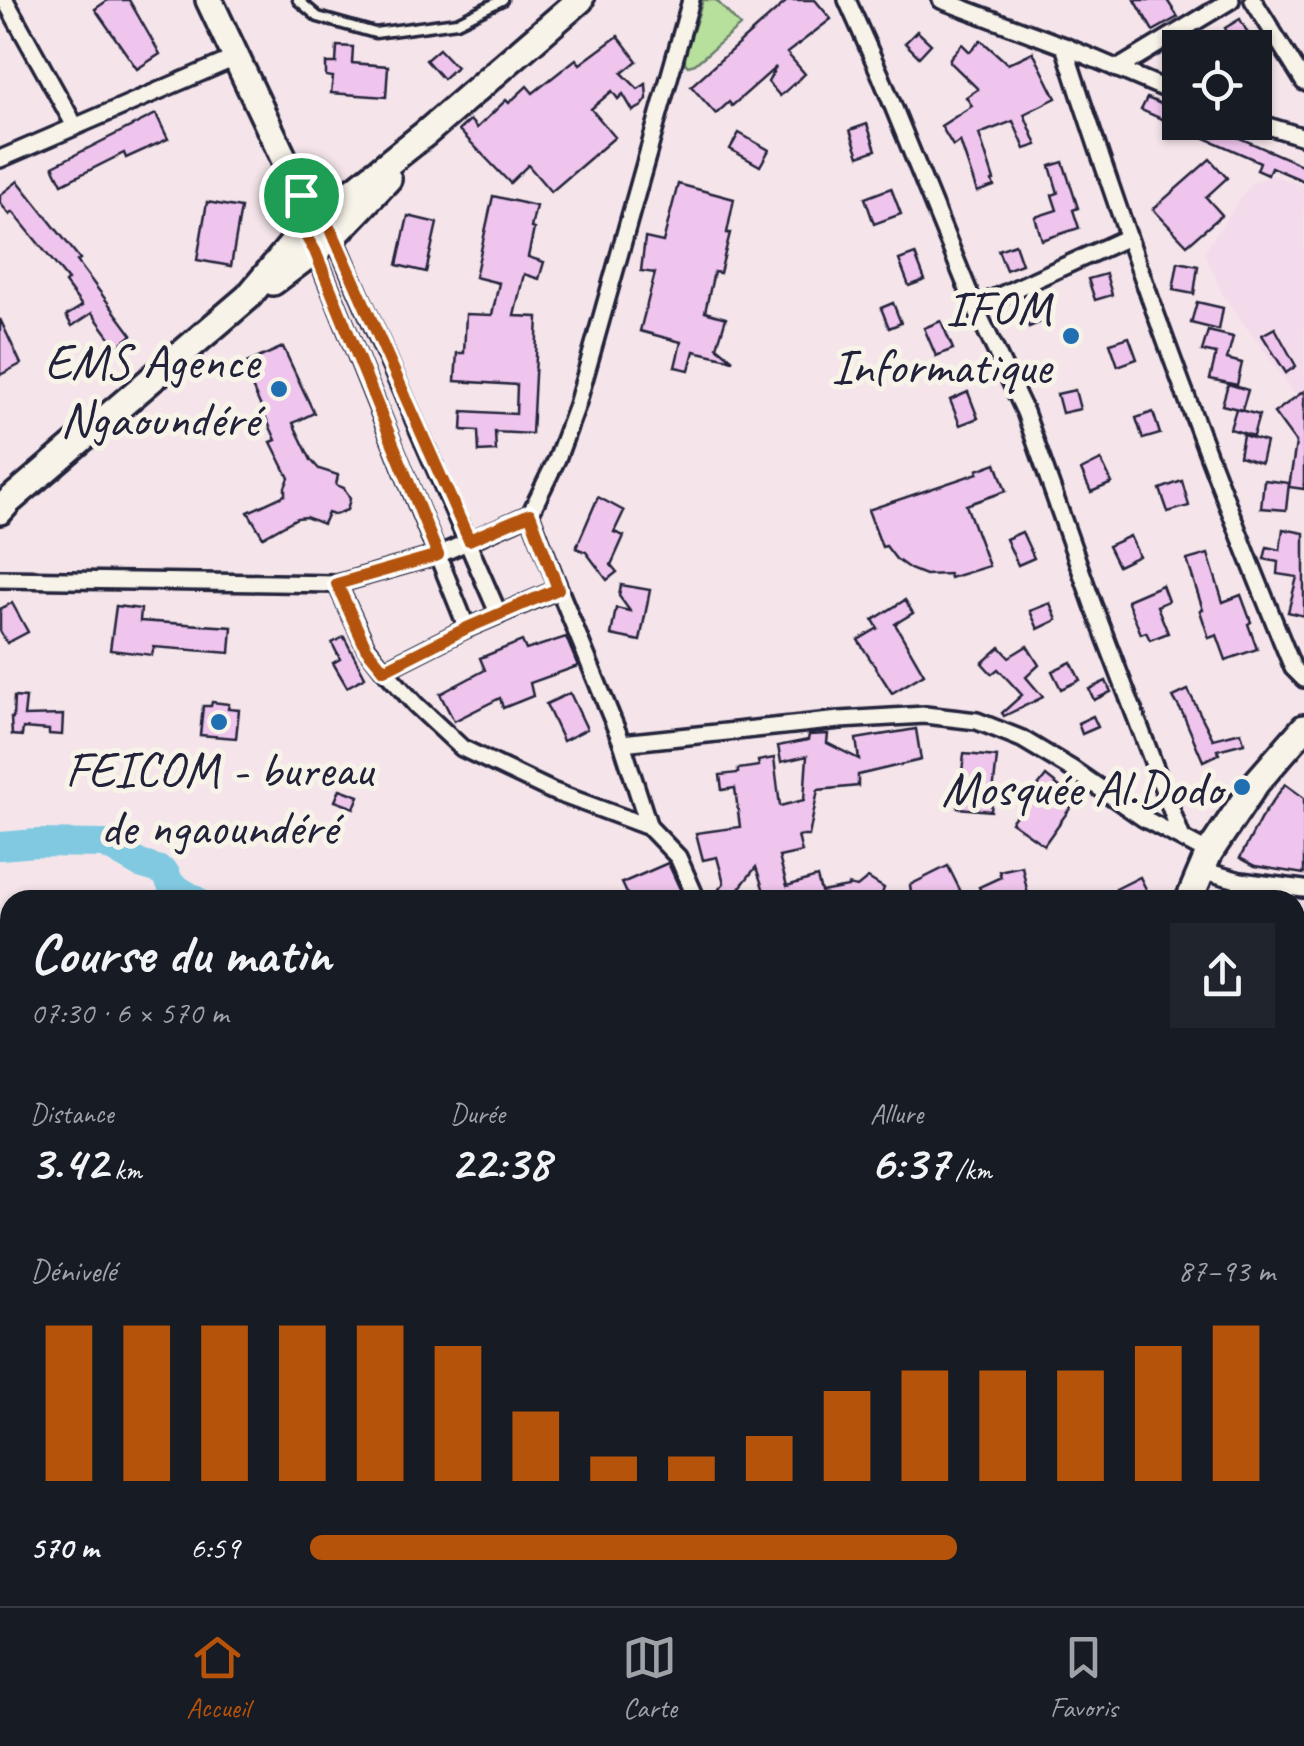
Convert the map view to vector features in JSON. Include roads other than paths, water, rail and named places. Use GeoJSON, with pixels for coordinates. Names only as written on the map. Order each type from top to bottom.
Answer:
{"type":"FeatureCollection","features":[{"type":"Feature","properties":{"kind":"main road"},"geometry":{"type":"LineString","coordinates":[[209,0],[318,234]]}},
{"type":"Feature","properties":{"kind":"main road"},"geometry":{"type":"LineString","coordinates":[[0,511],[410,156],[426,132],[580,0]]}},
{"type":"Feature","properties":{"kind":"main road"},"geometry":{"type":"LineString","coordinates":[[1193,890],[1205,861],[1256,783],[1304,728]]}},
{"type":"Feature","properties":{"kind":"street"},"geometry":{"type":"LineString","coordinates":[[4,0],[75,126]]}},
{"type":"Feature","properties":{"kind":"street"},"geometry":{"type":"LineString","coordinates":[[0,579],[337,584],[438,555],[530,514],[577,405],[691,0]]}},
{"type":"Feature","properties":{"kind":"street"},"geometry":{"type":"LineString","coordinates":[[847,0],[976,308],[1026,412],[1093,605],[1182,838]]}},
{"type":"Feature","properties":{"kind":"street"},"geometry":{"type":"LineString","coordinates":[[941,0],[1162,87]]}},
{"type":"Feature","properties":{"kind":"street"},"geometry":{"type":"LineString","coordinates":[[1117,68],[1231,0]]}},
{"type":"Feature","properties":{"kind":"street"},"geometry":{"type":"LineString","coordinates":[[1254,0],[1304,82]]}},
{"type":"Feature","properties":{"kind":"street"},"geometry":{"type":"LineString","coordinates":[[1064,46],[1128,237],[1222,494],[1293,668],[1304,679]]}},
{"type":"Feature","properties":{"kind":"street"},"geometry":{"type":"LineString","coordinates":[[0,159],[236,58]]}},
{"type":"Feature","properties":{"kind":"street"},"geometry":{"type":"LineString","coordinates":[[1272,127],[1304,137]]}},
{"type":"Feature","properties":{"kind":"street"},"geometry":{"type":"LineString","coordinates":[[318,234],[469,540],[499,615]]}},
{"type":"Feature","properties":{"kind":"street"},"geometry":{"type":"LineString","coordinates":[[318,234],[467,628]]}},
{"type":"Feature","properties":{"kind":"street"},"geometry":{"type":"LineString","coordinates":[[976,308],[1128,237]]}},
{"type":"Feature","properties":{"kind":"street"},"geometry":{"type":"LineString","coordinates":[[530,514],[622,744],[649,827]]}},
{"type":"Feature","properties":{"kind":"street"},"geometry":{"type":"LineString","coordinates":[[337,584],[366,648],[462,748],[552,791],[649,827],[678,857],[693,890]]}},
{"type":"Feature","properties":{"kind":"street"},"geometry":{"type":"LineString","coordinates":[[384,670],[467,628],[558,589]]}},
{"type":"Feature","properties":{"kind":"street"},"geometry":{"type":"LineString","coordinates":[[622,744],[840,720],[925,715],[977,721],[1022,739],[1072,769],[1142,818],[1182,838],[1205,861],[1242,881],[1304,889]]}},
{"type":"Feature","properties":{"kind":"lane"},"geometry":{"type":"LineString","coordinates":[[298,0],[318,17],[375,33],[458,22],[502,0]]}},
{"type":"Feature","properties":{"kind":"waterway"},"geometry":{"type":"LineString","coordinates":[[0,846],[105,844],[140,864],[160,870],[179,890]]}},
{"type":"Feature","properties":{"kind":"place","name":"IFOM Informatique"},"geometry":{"type":"Point","coordinates":[1071,336]}},
{"type":"Feature","properties":{"kind":"place","name":"EMS Agence Ngaoundéré"},"geometry":{"type":"Point","coordinates":[279,389]}},
{"type":"Feature","properties":{"kind":"place","name":"FEICOM - bureau de ngaoundéré"},"geometry":{"type":"Point","coordinates":[219,722]}},
{"type":"Feature","properties":{"kind":"place","name":"Mosquée Al.Dodo"},"geometry":{"type":"Point","coordinates":[1242,787]}}]}
